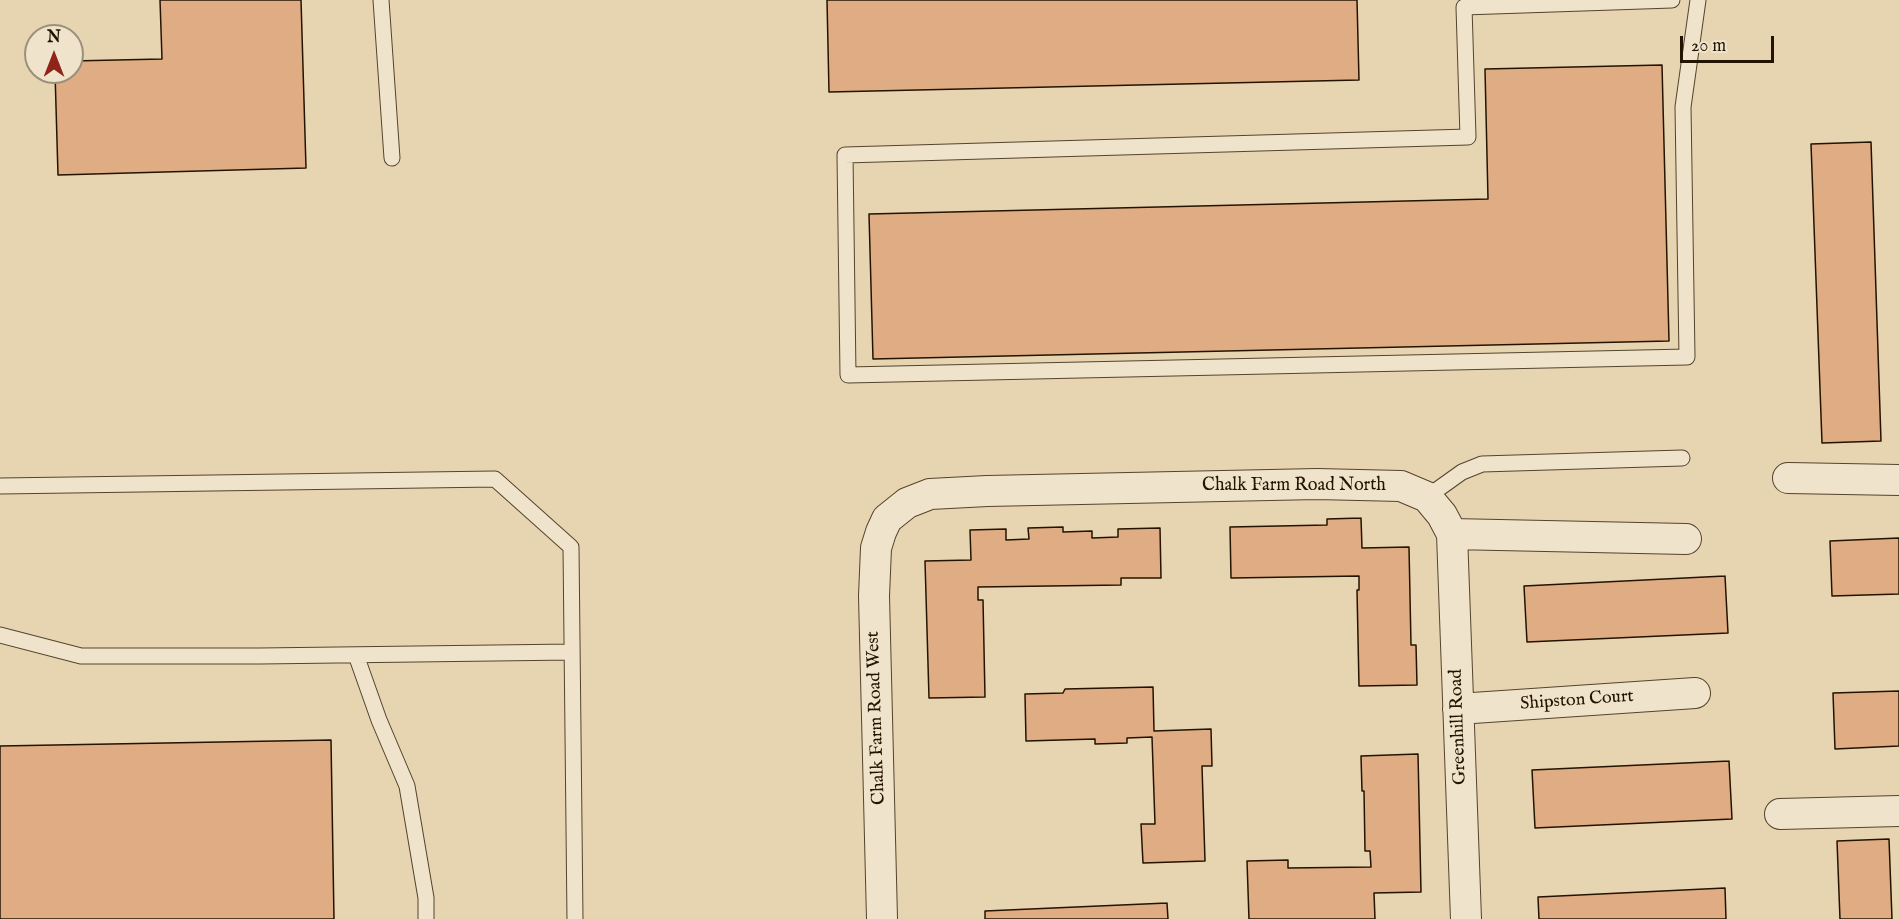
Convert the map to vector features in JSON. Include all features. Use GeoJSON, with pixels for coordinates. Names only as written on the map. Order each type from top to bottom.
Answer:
{"type":"FeatureCollection","features":[{"type":"Feature","properties":{"kind":"street"},"geometry":{"type":"LineString","coordinates":[[1788,478],[1899,480]]}},
{"type":"Feature","properties":{"kind":"street","name":"Chalk Farm Road North"},"geometry":{"type":"LineString","coordinates":[[887,519],[907,502],[930,494],[987,491],[1317,484],[1401,486],[1427,497]]}},
{"type":"Feature","properties":{"kind":"street"},"geometry":{"type":"LineString","coordinates":[[1427,497],[1442,515],[1452,534],[1686,539]]}},
{"type":"Feature","properties":{"kind":"street","name":"Chalk Farm Road West"},"geometry":{"type":"LineString","coordinates":[[882,919],[874,596],[876,548],[887,519]]}},
{"type":"Feature","properties":{"kind":"street","name":"Greenhill Road"},"geometry":{"type":"LineString","coordinates":[[1452,534],[1466,919]]}},
{"type":"Feature","properties":{"kind":"street","name":"Shipston Court"},"geometry":{"type":"LineString","coordinates":[[1458,709],[1695,693]]}},
{"type":"Feature","properties":{"kind":"street"},"geometry":{"type":"LineString","coordinates":[[1780,814],[1899,811]]}},
{"type":"Feature","properties":{"kind":"lane"},"geometry":{"type":"LineString","coordinates":[[381,0],[389,146],[392,159]]}},
{"type":"Feature","properties":{"kind":"lane"},"geometry":{"type":"LineString","coordinates":[[1672,0],[1464,7],[1468,137],[844,155],[848,375],[1687,357],[1683,107],[1698,0]]}},
{"type":"Feature","properties":{"kind":"lane"},"geometry":{"type":"LineString","coordinates":[[1427,497],[1462,472],[1482,464],[1682,458]]}},
{"type":"Feature","properties":{"kind":"lane"},"geometry":{"type":"LineString","coordinates":[[0,486],[495,479],[571,547],[575,919]]}},
{"type":"Feature","properties":{"kind":"lane"},"geometry":{"type":"LineString","coordinates":[[0,635],[81,656],[572,652]]}},
{"type":"Feature","properties":{"kind":"lane"},"geometry":{"type":"LineString","coordinates":[[356,655],[379,720],[407,786],[426,898],[426,919]]}},
{"type":"Feature","properties":{"kind":"building"},"geometry":{"type":"Polygon","coordinates":[[[160,0],[301,0],[306,168],[58,175],[55,84],[84,84],[84,61],[162,59],[160,0]]]}},
{"type":"Feature","properties":{"kind":"building"},"geometry":{"type":"Polygon","coordinates":[[[827,0],[1357,0],[1359,80],[829,92],[827,0]]]}},
{"type":"Feature","properties":{"kind":"building"},"geometry":{"type":"Polygon","coordinates":[[[1662,65],[1669,341],[873,359],[869,214],[1488,199],[1485,69],[1662,65]]]}},
{"type":"Feature","properties":{"kind":"building"},"geometry":{"type":"Polygon","coordinates":[[[1871,142],[1881,441],[1822,443],[1811,144],[1871,142]]]}},
{"type":"Feature","properties":{"kind":"building"},"geometry":{"type":"Polygon","coordinates":[[[1361,518],[1362,548],[1409,547],[1411,645],[1416,645],[1417,685],[1359,686],[1357,590],[1359,590],[1359,576],[1231,578],[1230,527],[1327,525],[1327,519],[1361,518]]]}},
{"type":"Feature","properties":{"kind":"building"},"geometry":{"type":"Polygon","coordinates":[[[1063,527],[1063,532],[1092,531],[1092,538],[1118,537],[1118,529],[1160,528],[1161,578],[1121,578],[1121,585],[978,587],[978,600],[983,600],[985,697],[929,698],[925,561],[971,560],[970,530],[1006,529],[1006,540],[1029,539],[1028,528],[1063,527]]]}},
{"type":"Feature","properties":{"kind":"building"},"geometry":{"type":"Polygon","coordinates":[[[1899,538],[1899,594],[1832,596],[1830,541],[1899,538]]]}},
{"type":"Feature","properties":{"kind":"building"},"geometry":{"type":"Polygon","coordinates":[[[1725,576],[1728,633],[1527,642],[1524,586],[1725,576]]]}},
{"type":"Feature","properties":{"kind":"building"},"geometry":{"type":"Polygon","coordinates":[[[1153,687],[1154,731],[1211,729],[1212,766],[1202,766],[1205,861],[1143,863],[1141,824],[1155,824],[1152,737],[1127,738],[1127,743],[1095,744],[1095,739],[1026,741],[1025,694],[1063,693],[1065,689],[1153,687]]]}},
{"type":"Feature","properties":{"kind":"building"},"geometry":{"type":"Polygon","coordinates":[[[1899,691],[1899,746],[1835,749],[1833,693],[1899,691]]]}},
{"type":"Feature","properties":{"kind":"building"},"geometry":{"type":"Polygon","coordinates":[[[331,740],[334,919],[0,919],[0,746],[331,740]]]}},
{"type":"Feature","properties":{"kind":"building"},"geometry":{"type":"Polygon","coordinates":[[[1418,754],[1421,892],[1374,893],[1375,919],[1249,919],[1247,861],[1288,860],[1288,868],[1371,867],[1370,851],[1365,851],[1361,756],[1418,754]]]}},
{"type":"Feature","properties":{"kind":"building"},"geometry":{"type":"Polygon","coordinates":[[[1729,761],[1732,819],[1535,828],[1532,770],[1729,761]]]}},
{"type":"Feature","properties":{"kind":"building"},"geometry":{"type":"Polygon","coordinates":[[[1889,839],[1892,919],[1840,919],[1837,841],[1889,839]]]}},
{"type":"Feature","properties":{"kind":"building"},"geometry":{"type":"Polygon","coordinates":[[[1725,888],[1726,919],[1539,919],[1538,897],[1725,888]]]}},
{"type":"Feature","properties":{"kind":"building"},"geometry":{"type":"Polygon","coordinates":[[[1167,903],[1168,919],[985,919],[985,911],[1167,903]]]}}]}
